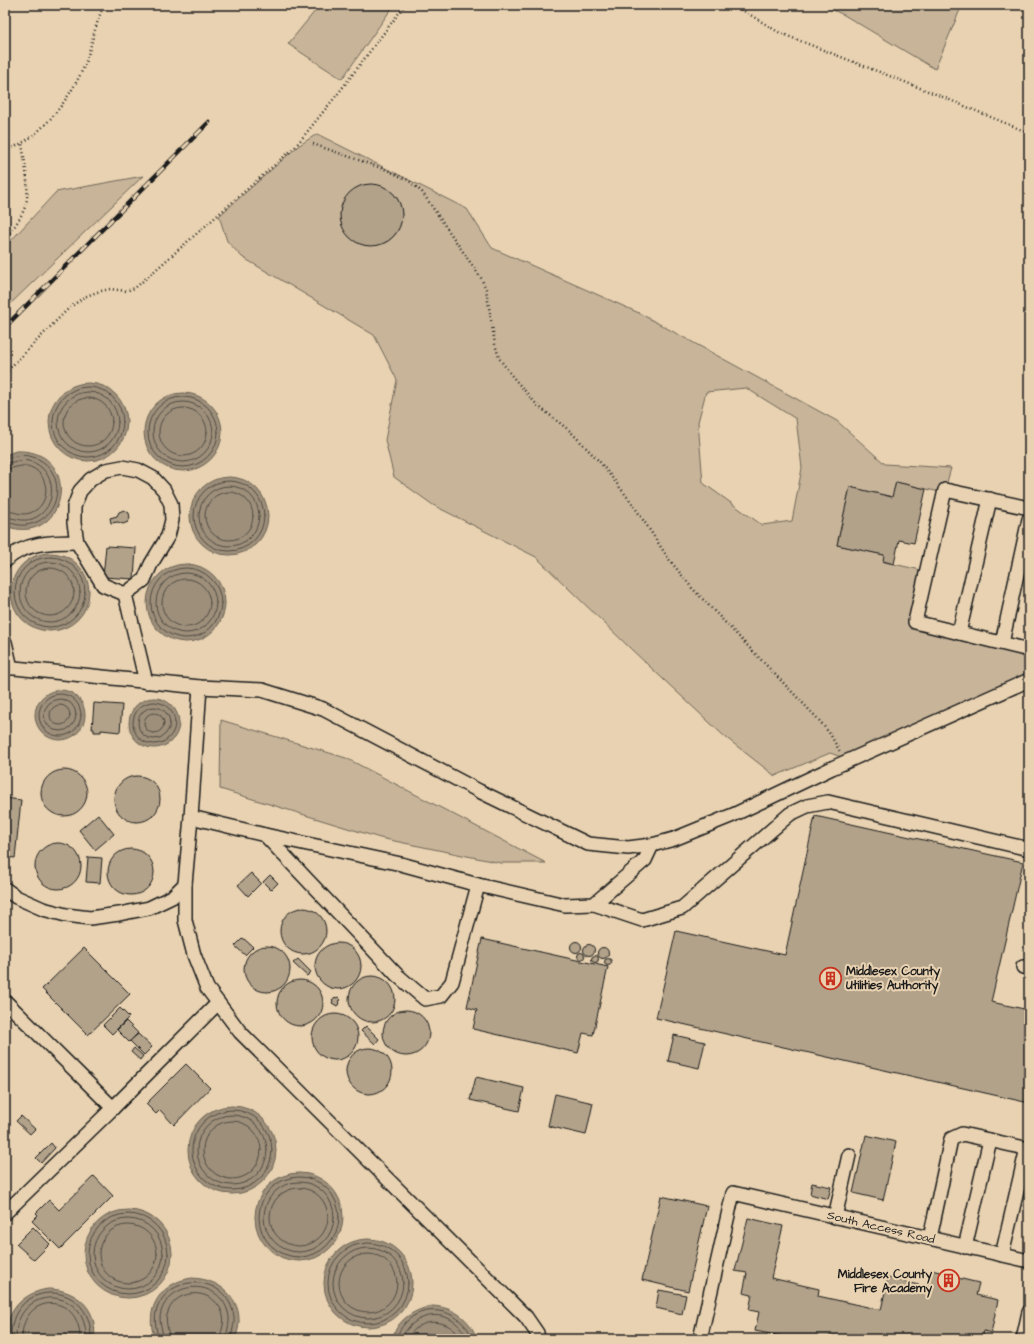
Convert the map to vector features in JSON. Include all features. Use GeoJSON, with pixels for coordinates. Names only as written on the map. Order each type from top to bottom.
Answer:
{"type":"FeatureCollection","features":[{"type":"Feature","properties":{"kind":"lane"},"geometry":{"type":"LineString","coordinates":[[122,467],[138,470],[153,478],[164,490],[171,504],[172,520],[168,536],[151,564],[144,580],[125,594],[103,585],[76,542],[74,523],[74,507],[80,491],[91,479],[106,470],[122,467]]}},
{"type":"Feature","properties":{"kind":"lane"},"geometry":{"type":"LineString","coordinates":[[1029,508],[945,490],[915,622],[1029,650]]}},
{"type":"Feature","properties":{"kind":"lane"},"geometry":{"type":"LineString","coordinates":[[959,633],[990,500]]}},
{"type":"Feature","properties":{"kind":"lane"},"geometry":{"type":"LineString","coordinates":[[1002,643],[1029,519]]}},
{"type":"Feature","properties":{"kind":"lane"},"geometry":{"type":"LineString","coordinates":[[5,561],[10,556],[24,548],[42,544],[76,542]]}},
{"type":"Feature","properties":{"kind":"lane"},"geometry":{"type":"LineString","coordinates":[[125,594],[146,682]]}},
{"type":"Feature","properties":{"kind":"lane"},"geometry":{"type":"LineString","coordinates":[[5,642],[8,667],[200,687],[262,690],[323,709],[479,791],[588,844],[628,848],[652,845],[674,839],[733,815],[1029,680]]}},
{"type":"Feature","properties":{"kind":"lane"},"geometry":{"type":"LineString","coordinates":[[200,687],[185,884],[185,920],[194,955],[207,988],[240,1032],[526,1317],[537,1333],[538,1339]]}},
{"type":"Feature","properties":{"kind":"lane"},"geometry":{"type":"LineString","coordinates":[[191,817],[265,835],[401,864],[478,885],[565,905],[594,904],[642,920],[682,908],[790,814],[806,806],[828,802],[1029,849]]}},
{"type":"Feature","properties":{"kind":"lane"},"geometry":{"type":"LineString","coordinates":[[265,835],[397,975],[425,999],[440,996],[452,982],[478,885]]}},
{"type":"Feature","properties":{"kind":"lane"},"geometry":{"type":"LineString","coordinates":[[594,904],[645,860],[652,845]]}},
{"type":"Feature","properties":{"kind":"lane"},"geometry":{"type":"LineString","coordinates":[[5,889],[16,897],[43,909],[66,915],[90,918],[149,908],[172,897],[185,884]]}},
{"type":"Feature","properties":{"kind":"lane"},"geometry":{"type":"LineString","coordinates":[[5,1001],[113,1108]]}},
{"type":"Feature","properties":{"kind":"lane"},"geometry":{"type":"LineString","coordinates":[[5,1213],[218,1003]]}},
{"type":"Feature","properties":{"kind":"lane"},"geometry":{"type":"LineString","coordinates":[[930,1238],[951,1139],[962,1134],[990,1140],[1028,1149],[1002,1255]]}},
{"type":"Feature","properties":{"kind":"lane"},"geometry":{"type":"LineString","coordinates":[[965,1247],[990,1140]]}},
{"type":"Feature","properties":{"kind":"lane"},"geometry":{"type":"LineString","coordinates":[[835,1217],[849,1155]]}},
{"type":"Feature","properties":{"kind":"lane","name":"South Access Road"},"geometry":{"type":"LineString","coordinates":[[700,1339],[733,1193],[1029,1261]]}},
{"type":"Feature","properties":{"kind":"lane"},"geometry":{"type":"LineString","coordinates":[[1023,1339],[1029,1312]]}},
{"type":"Feature","properties":{"kind":"path"},"geometry":{"type":"LineString","coordinates":[[5,150],[22,143],[44,126],[76,84],[85,63],[97,20],[104,5]]}},
{"type":"Feature","properties":{"kind":"path"},"geometry":{"type":"LineString","coordinates":[[5,373],[68,309],[84,297],[110,289],[126,291],[135,288],[295,147],[340,91],[405,5]]}},
{"type":"Feature","properties":{"kind":"path"},"geometry":{"type":"LineString","coordinates":[[734,5],[780,33],[938,95],[1029,133]]}},
{"type":"Feature","properties":{"kind":"path"},"geometry":{"type":"LineString","coordinates":[[5,239],[20,217],[26,204],[27,193],[22,143]]}},
{"type":"Feature","properties":{"kind":"path"},"geometry":{"type":"LineString","coordinates":[[313,144],[387,170],[408,180],[422,192],[481,278],[486,288],[495,344],[500,358],[512,376],[537,405],[570,431],[599,461],[632,503],[668,558],[692,588],[819,720],[838,748],[845,763]]}},
{"type":"Feature","properties":{"kind":"shaded area"},"geometry":{"type":"Polygon","coordinates":[[[320,5],[394,5],[342,79],[288,44],[320,5]]]}},
{"type":"Feature","properties":{"kind":"shaded area"},"geometry":{"type":"Polygon","coordinates":[[[822,5],[962,5],[935,69],[844,15],[822,5]]]}},
{"type":"Feature","properties":{"kind":"shaded area"},"geometry":{"type":"Polygon","coordinates":[[[317,134],[467,209],[492,248],[639,313],[837,421],[885,464],[951,468],[944,493],[896,482],[892,497],[850,487],[837,545],[884,555],[884,562],[926,571],[915,622],[1029,650],[1029,680],[850,760],[830,753],[775,776],[724,736],[536,557],[433,505],[394,477],[385,440],[397,380],[374,335],[242,257],[227,241],[219,216],[298,146],[317,134]],[[366,185],[351,194],[345,200],[340,214],[341,222],[350,237],[356,242],[366,245],[382,244],[392,238],[399,228],[402,216],[400,205],[394,195],[383,187],[366,185]],[[746,388],[706,392],[698,422],[703,483],[762,525],[792,521],[802,468],[796,419],[746,388]]]}},
{"type":"Feature","properties":{"kind":"shaded area"},"geometry":{"type":"Polygon","coordinates":[[[143,176],[5,309],[5,247],[56,192],[143,176]]]}},
{"type":"Feature","properties":{"kind":"shaded area"},"geometry":{"type":"Polygon","coordinates":[[[221,720],[346,758],[546,863],[501,863],[380,838],[220,789],[221,720]]]}},
{"type":"Feature","properties":{"kind":"water"},"geometry":{"type":"Polygon","coordinates":[[[88,383],[103,386],[116,394],[124,407],[127,422],[124,437],[116,450],[103,458],[88,461],[73,458],[60,450],[52,437],[49,422],[52,407],[60,394],[73,386],[88,383]]]}},
{"type":"Feature","properties":{"kind":"water"},"geometry":{"type":"Polygon","coordinates":[[[183,393],[198,396],[211,404],[219,417],[222,432],[219,447],[211,460],[198,468],[183,471],[168,468],[155,460],[147,447],[144,432],[147,417],[155,404],[168,396],[183,393]]]}},
{"type":"Feature","properties":{"kind":"water"},"geometry":{"type":"Polygon","coordinates":[[[16,451],[38,454],[52,465],[59,479],[60,496],[55,512],[43,524],[27,529],[5,526],[5,455],[16,451]]]}},
{"type":"Feature","properties":{"kind":"water"},"geometry":{"type":"Polygon","coordinates":[[[229,477],[244,480],[257,488],[265,501],[268,516],[265,531],[257,544],[244,552],[229,555],[214,552],[201,544],[193,531],[190,516],[193,501],[201,488],[214,480],[229,477]]]}},
{"type":"Feature","properties":{"kind":"water"},"geometry":{"type":"Polygon","coordinates":[[[50,553],[65,556],[78,564],[86,577],[89,592],[86,607],[78,620],[65,628],[50,631],[35,628],[22,620],[14,607],[11,592],[14,577],[22,564],[35,556],[50,553]]]}},
{"type":"Feature","properties":{"kind":"water"},"geometry":{"type":"Polygon","coordinates":[[[186,564],[201,567],[214,575],[222,588],[225,603],[222,618],[214,631],[201,639],[186,642],[171,639],[158,631],[150,618],[147,603],[150,588],[158,575],[171,567],[186,564]]]}},
{"type":"Feature","properties":{"kind":"water"},"geometry":{"type":"Polygon","coordinates":[[[60,690],[69,692],[80,701],[85,715],[83,724],[74,735],[60,740],[51,738],[40,729],[35,715],[37,706],[46,695],[60,690]]]}},
{"type":"Feature","properties":{"kind":"water"},"geometry":{"type":"Polygon","coordinates":[[[154,698],[163,700],[174,709],[179,723],[177,732],[168,743],[154,748],[145,746],[134,737],[129,723],[131,714],[140,703],[154,698]]]}},
{"type":"Feature","properties":{"kind":"water"},"geometry":{"type":"Polygon","coordinates":[[[232,1106],[249,1110],[263,1119],[272,1133],[276,1150],[272,1167],[263,1181],[249,1190],[232,1194],[215,1190],[201,1181],[192,1167],[188,1150],[192,1133],[201,1119],[215,1110],[232,1106]]]}},
{"type":"Feature","properties":{"kind":"water"},"geometry":{"type":"Polygon","coordinates":[[[299,1173],[316,1177],[330,1186],[339,1200],[343,1217],[339,1234],[330,1248],[316,1257],[299,1261],[282,1257],[268,1248],[259,1234],[255,1217],[259,1200],[268,1186],[282,1177],[299,1173]]]}},
{"type":"Feature","properties":{"kind":"water"},"geometry":{"type":"Polygon","coordinates":[[[128,1210],[145,1214],[159,1223],[168,1237],[172,1254],[168,1271],[159,1285],[145,1294],[128,1298],[111,1294],[97,1285],[88,1271],[84,1254],[88,1237],[97,1223],[111,1214],[128,1210]]]}},
{"type":"Feature","properties":{"kind":"water"},"geometry":{"type":"Polygon","coordinates":[[[368,1239],[385,1243],[399,1252],[408,1266],[412,1283],[408,1300],[399,1314],[385,1323],[368,1327],[351,1323],[337,1314],[328,1300],[324,1283],[328,1266],[337,1252],[351,1243],[368,1239]]]}},
{"type":"Feature","properties":{"kind":"water"},"geometry":{"type":"Polygon","coordinates":[[[192,1278],[215,1283],[231,1296],[236,1305],[239,1316],[239,1327],[235,1339],[155,1339],[151,1317],[157,1299],[171,1285],[192,1278]]]}},
{"type":"Feature","properties":{"kind":"water"},"geometry":{"type":"Polygon","coordinates":[[[48,1289],[68,1293],[83,1303],[89,1310],[93,1319],[95,1328],[94,1339],[8,1339],[7,1329],[9,1320],[17,1305],[31,1294],[48,1289]]]}},
{"type":"Feature","properties":{"kind":"water"},"geometry":{"type":"Polygon","coordinates":[[[432,1306],[454,1311],[460,1315],[470,1325],[477,1339],[392,1339],[394,1332],[402,1321],[418,1310],[432,1306]]]}},
{"type":"Feature","properties":{"kind":"building"},"geometry":{"type":"Polygon","coordinates":[[[371,184],[383,187],[393,193],[399,203],[402,215],[399,227],[393,237],[383,243],[371,246],[359,243],[349,237],[343,227],[340,215],[343,203],[349,193],[359,187],[371,184]]]}},
{"type":"Feature","properties":{"kind":"building"},"geometry":{"type":"Polygon","coordinates":[[[896,482],[926,489],[914,543],[899,540],[894,564],[883,561],[884,555],[837,545],[850,487],[892,497],[896,482]]]}},
{"type":"Feature","properties":{"kind":"building"},"geometry":{"type":"Polygon","coordinates":[[[124,510],[129,513],[130,518],[128,522],[123,524],[118,522],[111,523],[110,518],[117,516],[119,512],[124,510]]]}},
{"type":"Feature","properties":{"kind":"building"},"geometry":{"type":"Polygon","coordinates":[[[106,546],[136,548],[134,579],[103,577],[106,546]]]}},
{"type":"Feature","properties":{"kind":"building"},"geometry":{"type":"Polygon","coordinates":[[[94,703],[122,705],[120,732],[101,730],[101,732],[94,732],[94,729],[92,729],[94,703]]]}},
{"type":"Feature","properties":{"kind":"building"},"geometry":{"type":"Polygon","coordinates":[[[69,770],[73,771],[83,780],[86,784],[86,802],[77,812],[69,816],[59,816],[51,812],[42,802],[41,788],[45,780],[55,771],[69,770]]]}},
{"type":"Feature","properties":{"kind":"building"},"geometry":{"type":"Polygon","coordinates":[[[142,776],[154,782],[159,790],[159,808],[154,816],[146,821],[132,822],[120,816],[115,808],[114,794],[120,782],[128,777],[142,776]]]}},
{"type":"Feature","properties":{"kind":"building"},"geometry":{"type":"Polygon","coordinates":[[[5,798],[21,800],[15,858],[5,857],[5,798]]]}},
{"type":"Feature","properties":{"kind":"building"},"geometry":{"type":"Polygon","coordinates":[[[98,814],[114,834],[95,850],[79,830],[98,814]]]}},
{"type":"Feature","properties":{"kind":"building","name":"Middlesex County Utilities Authority"},"geometry":{"type":"Polygon","coordinates":[[[815,816],[1023,862],[991,1002],[1029,1010],[1029,1103],[656,1018],[676,931],[785,955],[815,816]]]}},
{"type":"Feature","properties":{"kind":"building"},"geometry":{"type":"Polygon","coordinates":[[[63,843],[75,849],[80,857],[80,875],[75,883],[67,888],[53,889],[41,883],[36,875],[35,861],[41,849],[49,844],[63,843]]]}},
{"type":"Feature","properties":{"kind":"building"},"geometry":{"type":"Polygon","coordinates":[[[136,849],[140,850],[150,859],[153,863],[153,881],[144,891],[136,895],[126,895],[118,891],[109,881],[108,867],[112,859],[122,850],[136,849]]]}},
{"type":"Feature","properties":{"kind":"building"},"geometry":{"type":"Polygon","coordinates":[[[88,857],[102,858],[100,883],[86,882],[88,857]]]}},
{"type":"Feature","properties":{"kind":"building"},"geometry":{"type":"Polygon","coordinates":[[[251,873],[261,883],[248,896],[238,885],[251,873]]]}},
{"type":"Feature","properties":{"kind":"building"},"geometry":{"type":"Polygon","coordinates":[[[270,875],[278,883],[271,890],[263,882],[270,875]]]}},
{"type":"Feature","properties":{"kind":"building"},"geometry":{"type":"Polygon","coordinates":[[[303,908],[316,912],[322,918],[326,931],[322,944],[316,950],[303,954],[290,950],[284,944],[280,931],[284,918],[290,912],[303,908]]]}},
{"type":"Feature","properties":{"kind":"building"},"geometry":{"type":"Polygon","coordinates":[[[243,938],[253,947],[245,955],[235,946],[243,938]]]}},
{"type":"Feature","properties":{"kind":"building"},"geometry":{"type":"Polygon","coordinates":[[[482,939],[608,967],[593,1035],[583,1033],[578,1053],[473,1029],[477,1010],[467,1007],[482,939]]]}},
{"type":"Feature","properties":{"kind":"building"},"geometry":{"type":"Polygon","coordinates":[[[574,942],[578,942],[580,943],[580,951],[574,952],[571,949],[571,945],[574,942]]]}},
{"type":"Feature","properties":{"kind":"building"},"geometry":{"type":"Polygon","coordinates":[[[338,943],[351,947],[357,953],[361,966],[357,979],[351,985],[338,989],[325,985],[319,979],[315,966],[319,953],[325,947],[338,943]]]}},
{"type":"Feature","properties":{"kind":"building"},"geometry":{"type":"Polygon","coordinates":[[[587,945],[591,945],[593,946],[593,954],[587,955],[584,952],[584,948],[587,945]]]}},
{"type":"Feature","properties":{"kind":"building"},"geometry":{"type":"Polygon","coordinates":[[[267,946],[280,950],[286,956],[290,969],[286,982],[280,988],[267,992],[254,988],[248,982],[244,969],[248,956],[254,950],[267,946]]]}},
{"type":"Feature","properties":{"kind":"building"},"geometry":{"type":"Polygon","coordinates":[[[84,948],[130,994],[88,1035],[42,989],[84,948]]]}},
{"type":"Feature","properties":{"kind":"building"},"geometry":{"type":"Polygon","coordinates":[[[601,948],[605,948],[607,949],[607,957],[601,958],[598,955],[598,951],[601,948]]]}},
{"type":"Feature","properties":{"kind":"building"},"geometry":{"type":"Polygon","coordinates":[[[581,952],[584,953],[584,959],[581,960],[578,959],[577,956],[578,953],[581,952]]]}},
{"type":"Feature","properties":{"kind":"building"},"geometry":{"type":"Polygon","coordinates":[[[595,955],[598,956],[598,962],[595,963],[592,962],[591,959],[592,956],[595,955]]]}},
{"type":"Feature","properties":{"kind":"building"},"geometry":{"type":"Polygon","coordinates":[[[608,958],[611,959],[611,965],[608,966],[605,965],[604,962],[605,959],[608,958]]]}},
{"type":"Feature","properties":{"kind":"building"},"geometry":{"type":"Polygon","coordinates":[[[298,959],[311,972],[307,976],[293,963],[298,959]]]}},
{"type":"Feature","properties":{"kind":"building"},"geometry":{"type":"Polygon","coordinates":[[[372,976],[385,980],[391,986],[395,999],[391,1012],[385,1018],[372,1022],[359,1018],[353,1012],[349,999],[353,986],[359,980],[372,976]]]}},
{"type":"Feature","properties":{"kind":"building"},"geometry":{"type":"Polygon","coordinates":[[[300,980],[313,984],[319,990],[323,1003],[319,1016],[313,1022],[300,1026],[287,1022],[281,1016],[277,1003],[281,990],[287,984],[300,980]]]}},
{"type":"Feature","properties":{"kind":"building"},"geometry":{"type":"Polygon","coordinates":[[[335,997],[338,997],[341,1000],[337,1006],[332,1003],[332,1000],[335,997]]]}},
{"type":"Feature","properties":{"kind":"building"},"geometry":{"type":"Polygon","coordinates":[[[120,1008],[129,1017],[112,1034],[103,1025],[120,1008]]]}},
{"type":"Feature","properties":{"kind":"building"},"geometry":{"type":"Polygon","coordinates":[[[406,1010],[419,1014],[425,1020],[429,1033],[425,1046],[419,1052],[406,1056],[393,1052],[387,1046],[383,1033],[387,1020],[393,1014],[406,1010]]]}},
{"type":"Feature","properties":{"kind":"building"},"geometry":{"type":"Polygon","coordinates":[[[335,1014],[348,1018],[354,1024],[358,1037],[354,1050],[348,1056],[335,1060],[322,1056],[316,1050],[312,1037],[316,1024],[322,1018],[335,1014]]]}},
{"type":"Feature","properties":{"kind":"building"},"geometry":{"type":"Polygon","coordinates":[[[126,1021],[138,1033],[129,1042],[117,1030],[126,1021]]]}},
{"type":"Feature","properties":{"kind":"building"},"geometry":{"type":"Polygon","coordinates":[[[366,1026],[379,1039],[375,1044],[361,1031],[366,1026]]]}},
{"type":"Feature","properties":{"kind":"building"},"geometry":{"type":"Polygon","coordinates":[[[138,1034],[152,1047],[144,1055],[130,1041],[138,1034]]]}},
{"type":"Feature","properties":{"kind":"building"},"geometry":{"type":"Polygon","coordinates":[[[674,1035],[705,1042],[699,1068],[668,1061],[674,1035]]]}},
{"type":"Feature","properties":{"kind":"building"},"geometry":{"type":"Polygon","coordinates":[[[134,1048],[143,1056],[140,1060],[131,1052],[134,1048]]]}},
{"type":"Feature","properties":{"kind":"building"},"geometry":{"type":"Polygon","coordinates":[[[369,1048],[382,1052],[388,1058],[392,1071],[388,1084],[382,1090],[369,1094],[356,1090],[350,1084],[346,1071],[350,1058],[356,1052],[369,1048]]]}},
{"type":"Feature","properties":{"kind":"building"},"geometry":{"type":"Polygon","coordinates":[[[186,1064],[210,1088],[174,1125],[160,1110],[156,1114],[146,1104],[186,1064]]]}},
{"type":"Feature","properties":{"kind":"building"},"geometry":{"type":"Polygon","coordinates":[[[476,1077],[524,1088],[519,1111],[470,1100],[476,1077]]]}},
{"type":"Feature","properties":{"kind":"building"},"geometry":{"type":"Polygon","coordinates":[[[555,1094],[593,1103],[586,1135],[548,1126],[555,1094]]]}},
{"type":"Feature","properties":{"kind":"building"},"geometry":{"type":"Polygon","coordinates":[[[21,1116],[35,1129],[30,1134],[16,1121],[21,1116]]]}},
{"type":"Feature","properties":{"kind":"building"},"geometry":{"type":"Polygon","coordinates":[[[866,1135],[896,1142],[883,1200],[853,1193],[866,1135]]]}},
{"type":"Feature","properties":{"kind":"building"},"geometry":{"type":"Polygon","coordinates":[[[51,1143],[55,1148],[41,1163],[36,1158],[51,1143]]]}},
{"type":"Feature","properties":{"kind":"building"},"geometry":{"type":"Polygon","coordinates":[[[94,1176],[113,1196],[60,1249],[32,1221],[38,1215],[36,1213],[49,1200],[59,1210],[94,1176]]]}},
{"type":"Feature","properties":{"kind":"building"},"geometry":{"type":"Polygon","coordinates":[[[812,1183],[831,1187],[828,1199],[810,1194],[812,1183]]]}},
{"type":"Feature","properties":{"kind":"building"},"geometry":{"type":"Polygon","coordinates":[[[661,1196],[707,1206],[688,1291],[642,1280],[661,1196]]]}},
{"type":"Feature","properties":{"kind":"building","name":"Middlesex County Fire Academy"},"geometry":{"type":"Polygon","coordinates":[[[748,1218],[783,1226],[771,1278],[819,1289],[818,1296],[881,1310],[888,1278],[927,1287],[931,1270],[940,1272],[945,1275],[979,1283],[976,1295],[998,1300],[991,1333],[984,1331],[982,1339],[971,1337],[970,1339],[846,1339],[830,1335],[829,1339],[796,1339],[755,1331],[759,1312],[749,1310],[752,1295],[743,1293],[747,1273],[735,1271],[748,1218]]]}},
{"type":"Feature","properties":{"kind":"building"},"geometry":{"type":"Polygon","coordinates":[[[33,1227],[50,1244],[34,1260],[16,1244],[33,1227]]]}},
{"type":"Feature","properties":{"kind":"building"},"geometry":{"type":"Polygon","coordinates":[[[659,1290],[686,1295],[682,1314],[656,1308],[659,1290]]]}},
{"type":"Feature","properties":{"kind":"railway"},"geometry":{"type":"LineString","coordinates":[[5,327],[209,122]]}},
{"type":"Feature","properties":{"kind":"place","name":"Middlesex County Utilities Authority"},"geometry":{"type":"Point","coordinates":[831,978]}},
{"type":"Feature","properties":{"kind":"place","name":"Middlesex County Fire Academy"},"geometry":{"type":"Point","coordinates":[948,1281]}}]}
